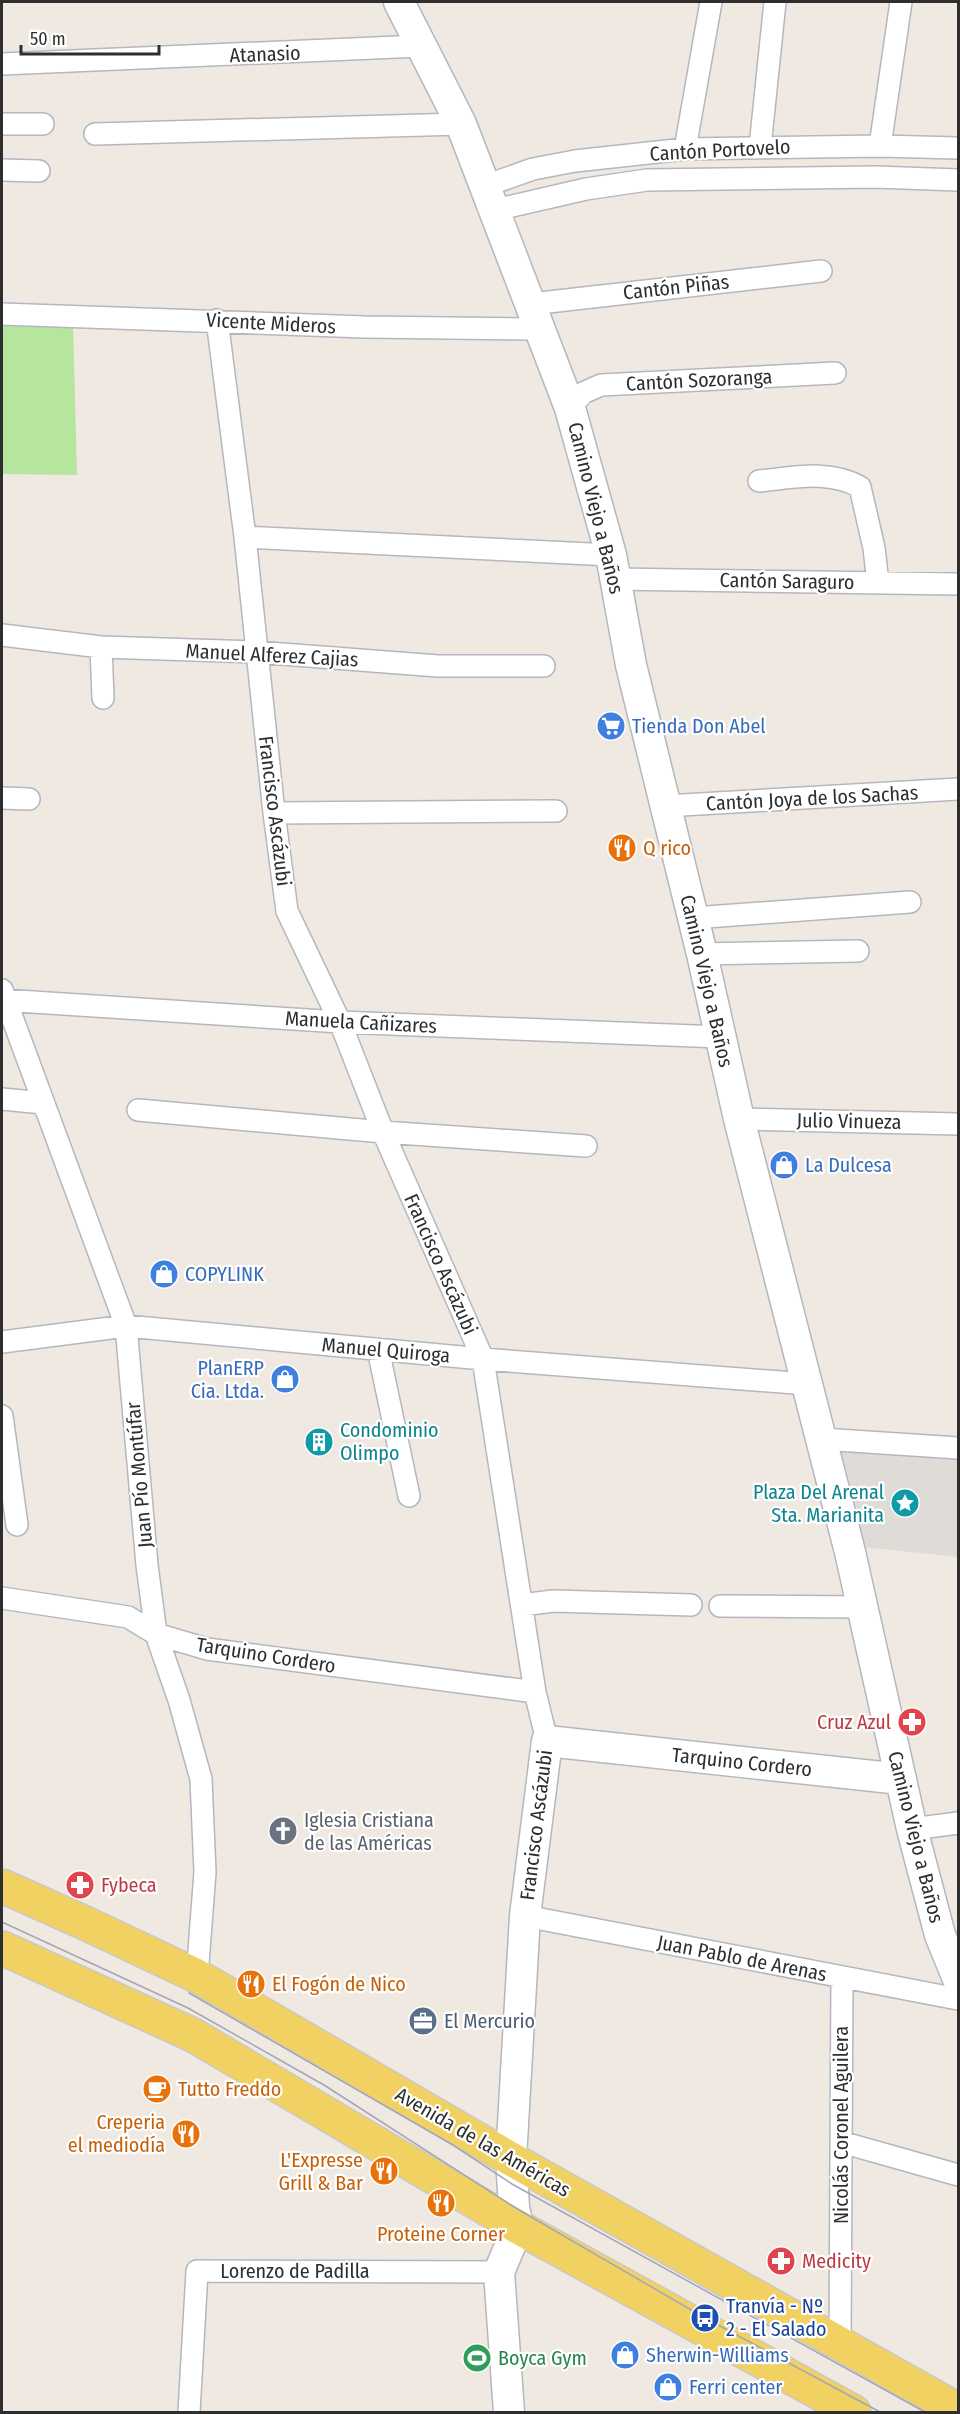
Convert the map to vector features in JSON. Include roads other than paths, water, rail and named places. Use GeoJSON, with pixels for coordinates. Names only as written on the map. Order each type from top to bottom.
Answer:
{"type":"FeatureCollection","features":[{"type":"Feature","properties":{"kind":"main road","name":"Avenida de las Américas"},"geometry":{"type":"LineString","coordinates":[[2,1886],[197,1976],[511,2159],[958,2410]]}},
{"type":"Feature","properties":{"kind":"main road"},"geometry":{"type":"LineString","coordinates":[[2,1948],[193,2035],[518,2228],[854,2412]]}},
{"type":"Feature","properties":{"kind":"street","name":"Camino Viejo a Baños"},"geometry":{"type":"LineString","coordinates":[[399,2],[461,124],[570,408],[614,567],[631,666],[702,954],[739,1119],[863,1607],[912,1829],[940,1935],[958,1979]]}},
{"type":"Feature","properties":{"kind":"street"},"geometry":{"type":"LineString","coordinates":[[686,149],[711,2]]}},
{"type":"Feature","properties":{"kind":"street"},"geometry":{"type":"LineString","coordinates":[[760,147],[775,2]]}},
{"type":"Feature","properties":{"kind":"street"},"geometry":{"type":"LineString","coordinates":[[880,146],[901,2]]}},
{"type":"Feature","properties":{"kind":"street","name":"Atanasio"},"geometry":{"type":"LineString","coordinates":[[2,64],[420,46]]}},
{"type":"Feature","properties":{"kind":"street"},"geometry":{"type":"LineString","coordinates":[[2,124],[43,124]]}},
{"type":"Feature","properties":{"kind":"street"},"geometry":{"type":"LineString","coordinates":[[95,134],[461,124]]}},
{"type":"Feature","properties":{"kind":"street","name":"Cantón Portovelo"},"geometry":{"type":"LineString","coordinates":[[490,198],[533,169],[575,160],[686,149],[880,146],[958,148]]}},
{"type":"Feature","properties":{"kind":"street"},"geometry":{"type":"LineString","coordinates":[[2,170],[39,171]]}},
{"type":"Feature","properties":{"kind":"street","name":"Cantón Portovelo"},"geometry":{"type":"LineString","coordinates":[[490,198],[586,189],[647,180],[875,177],[958,180]]}},
{"type":"Feature","properties":{"kind":"street","name":"Cantón Piñas"},"geometry":{"type":"LineString","coordinates":[[535,317],[821,272]]}},
{"type":"Feature","properties":{"kind":"street","name":"Vicente Mideros"},"geometry":{"type":"LineString","coordinates":[[2,314],[365,327],[535,317]]}},
{"type":"Feature","properties":{"kind":"street","name":"Francisco Ascázubi"},"geometry":{"type":"LineString","coordinates":[[217,320],[245,537],[274,813],[287,911],[340,1022],[383,1132],[483,1359],[536,1692],[547,1741],[525,1916],[511,2159],[514,2207],[518,2228]]}},
{"type":"Feature","properties":{"kind":"street","name":"Cantón Sozoranga"},"geometry":{"type":"LineString","coordinates":[[570,408],[583,393],[601,385],[836,373]]}},
{"type":"Feature","properties":{"kind":"street"},"geometry":{"type":"LineString","coordinates":[[759,481],[827,476],[848,480],[860,487],[874,548],[878,583]]}},
{"type":"Feature","properties":{"kind":"street","name":"Cantón Saraguro"},"geometry":{"type":"LineString","coordinates":[[245,537],[614,567],[878,583],[958,584]]}},
{"type":"Feature","properties":{"kind":"street","name":"Manuel Alferez Cajias"},"geometry":{"type":"LineString","coordinates":[[2,636],[100,647],[256,652],[438,666],[544,666]]}},
{"type":"Feature","properties":{"kind":"street"},"geometry":{"type":"LineString","coordinates":[[100,647],[103,698]]}},
{"type":"Feature","properties":{"kind":"street","name":"Cantón Joya de los Sachas"},"geometry":{"type":"LineString","coordinates":[[665,806],[958,789]]}},
{"type":"Feature","properties":{"kind":"street"},"geometry":{"type":"LineString","coordinates":[[2,798],[29,799]]}},
{"type":"Feature","properties":{"kind":"street"},"geometry":{"type":"LineString","coordinates":[[274,813],[556,811]]}},
{"type":"Feature","properties":{"kind":"street"},"geometry":{"type":"LineString","coordinates":[[693,918],[910,902]]}},
{"type":"Feature","properties":{"kind":"street"},"geometry":{"type":"LineString","coordinates":[[702,954],[858,951]]}},
{"type":"Feature","properties":{"kind":"street","name":"Manuela Cañizares"},"geometry":{"type":"LineString","coordinates":[[3,997],[340,1022],[720,1037]]}},
{"type":"Feature","properties":{"kind":"street","name":"Juan Pío Montúfar"},"geometry":{"type":"LineString","coordinates":[[3,997],[126,1326],[147,1571],[156,1634],[179,1700],[201,1779],[205,1872],[197,1976]]}},
{"type":"Feature","properties":{"kind":"street"},"geometry":{"type":"LineString","coordinates":[[2,1099],[43,1103]]}},
{"type":"Feature","properties":{"kind":"street"},"geometry":{"type":"LineString","coordinates":[[138,1110],[383,1132],[586,1146]]}},
{"type":"Feature","properties":{"kind":"street","name":"Julio Vinueza"},"geometry":{"type":"LineString","coordinates":[[739,1119],[958,1124]]}},
{"type":"Feature","properties":{"kind":"street","name":"Manuel Quiroga"},"geometry":{"type":"LineString","coordinates":[[2,1342],[126,1326],[483,1359],[807,1384]]}},
{"type":"Feature","properties":{"kind":"street"},"geometry":{"type":"LineString","coordinates":[[378,1349],[409,1496]]}},
{"type":"Feature","properties":{"kind":"street"},"geometry":{"type":"LineString","coordinates":[[2,1416],[17,1525]]}},
{"type":"Feature","properties":{"kind":"street"},"geometry":{"type":"LineString","coordinates":[[822,1439],[958,1448]]}},
{"type":"Feature","properties":{"kind":"street","name":"Tarquino Cordero"},"geometry":{"type":"LineString","coordinates":[[2,1598],[128,1617],[156,1634],[207,1649],[536,1692]]}},
{"type":"Feature","properties":{"kind":"street"},"geometry":{"type":"LineString","coordinates":[[522,1605],[553,1601],[692,1605]]}},
{"type":"Feature","properties":{"kind":"street"},"geometry":{"type":"LineString","coordinates":[[720,1606],[863,1607]]}},
{"type":"Feature","properties":{"kind":"street","name":"Tarquino Cordero"},"geometry":{"type":"LineString","coordinates":[[547,1741],[901,1779]]}},
{"type":"Feature","properties":{"kind":"street"},"geometry":{"type":"LineString","coordinates":[[912,1829],[958,1823]]}},
{"type":"Feature","properties":{"kind":"street","name":"Juan Pablo de Arenas"},"geometry":{"type":"LineString","coordinates":[[525,1916],[958,2000]]}},
{"type":"Feature","properties":{"kind":"street","name":"Nicolás Coronel Aguilera"},"geometry":{"type":"LineString","coordinates":[[840,2344],[842,1977]]}},
{"type":"Feature","properties":{"kind":"street"},"geometry":{"type":"LineString","coordinates":[[841,2142],[958,2175]]}},
{"type":"Feature","properties":{"kind":"street"},"geometry":{"type":"LineString","coordinates":[[509,2412],[499,2272],[518,2228]]}},
{"type":"Feature","properties":{"kind":"street","name":"Lorenzo de Padilla"},"geometry":{"type":"LineString","coordinates":[[189,2412],[197,2271],[499,2272]]}},
{"type":"Feature","properties":{"kind":"tram line"},"geometry":{"type":"LineString","coordinates":[[2,1922],[188,2008],[324,2085],[514,2207],[705,2318],[880,2412]]}},
{"type":"Feature","properties":{"kind":"tram line"},"geometry":{"type":"LineString","coordinates":[[189,1993],[453,2145],[512,2184],[925,2412]]}},
{"type":"Feature","properties":{"kind":"place","name":"Tienda Don Abel"},"geometry":{"type":"Point","coordinates":[611,726]}},
{"type":"Feature","properties":{"kind":"place","name":"Q rico"},"geometry":{"type":"Point","coordinates":[622,848]}},
{"type":"Feature","properties":{"kind":"place","name":"La Dulcesa"},"geometry":{"type":"Point","coordinates":[784,1165]}},
{"type":"Feature","properties":{"kind":"place","name":"COPYLINK"},"geometry":{"type":"Point","coordinates":[164,1274]}},
{"type":"Feature","properties":{"kind":"place","name":"PlanERP Cia. Ltda."},"geometry":{"type":"Point","coordinates":[285,1379]}},
{"type":"Feature","properties":{"kind":"place","name":"Condominio Olimpo"},"geometry":{"type":"Point","coordinates":[319,1442]}},
{"type":"Feature","properties":{"kind":"place","name":"Plaza Del Arenal Sta. Marianita"},"geometry":{"type":"Point","coordinates":[905,1503]}},
{"type":"Feature","properties":{"kind":"place","name":"Cruz Azul"},"geometry":{"type":"Point","coordinates":[912,1722]}},
{"type":"Feature","properties":{"kind":"place","name":"Iglesia Cristiana de las Américas"},"geometry":{"type":"Point","coordinates":[283,1831]}},
{"type":"Feature","properties":{"kind":"place","name":"Fybeca"},"geometry":{"type":"Point","coordinates":[80,1885]}},
{"type":"Feature","properties":{"kind":"place","name":"El Fogón de Nico"},"geometry":{"type":"Point","coordinates":[251,1984]}},
{"type":"Feature","properties":{"kind":"place","name":"El Mercurio"},"geometry":{"type":"Point","coordinates":[423,2021]}},
{"type":"Feature","properties":{"kind":"place","name":"Tutto Freddo"},"geometry":{"type":"Point","coordinates":[157,2089]}},
{"type":"Feature","properties":{"kind":"place","name":"Creperia el mediodía"},"geometry":{"type":"Point","coordinates":[186,2134]}},
{"type":"Feature","properties":{"kind":"place","name":"L'Expresse Grill & Bar"},"geometry":{"type":"Point","coordinates":[384,2171]}},
{"type":"Feature","properties":{"kind":"place","name":"Proteine Corner"},"geometry":{"type":"Point","coordinates":[441,2203]}},
{"type":"Feature","properties":{"kind":"place","name":"Medicity"},"geometry":{"type":"Point","coordinates":[781,2261]}},
{"type":"Feature","properties":{"kind":"place","name":"Tranvía - Nº 2 - El Salado"},"geometry":{"type":"Point","coordinates":[705,2318]}},
{"type":"Feature","properties":{"kind":"place","name":"Sherwin-Williams"},"geometry":{"type":"Point","coordinates":[625,2355]}},
{"type":"Feature","properties":{"kind":"place","name":"Boyca Gym"},"geometry":{"type":"Point","coordinates":[477,2358]}},
{"type":"Feature","properties":{"kind":"place","name":"Ferri center"},"geometry":{"type":"Point","coordinates":[668,2387]}}]}
